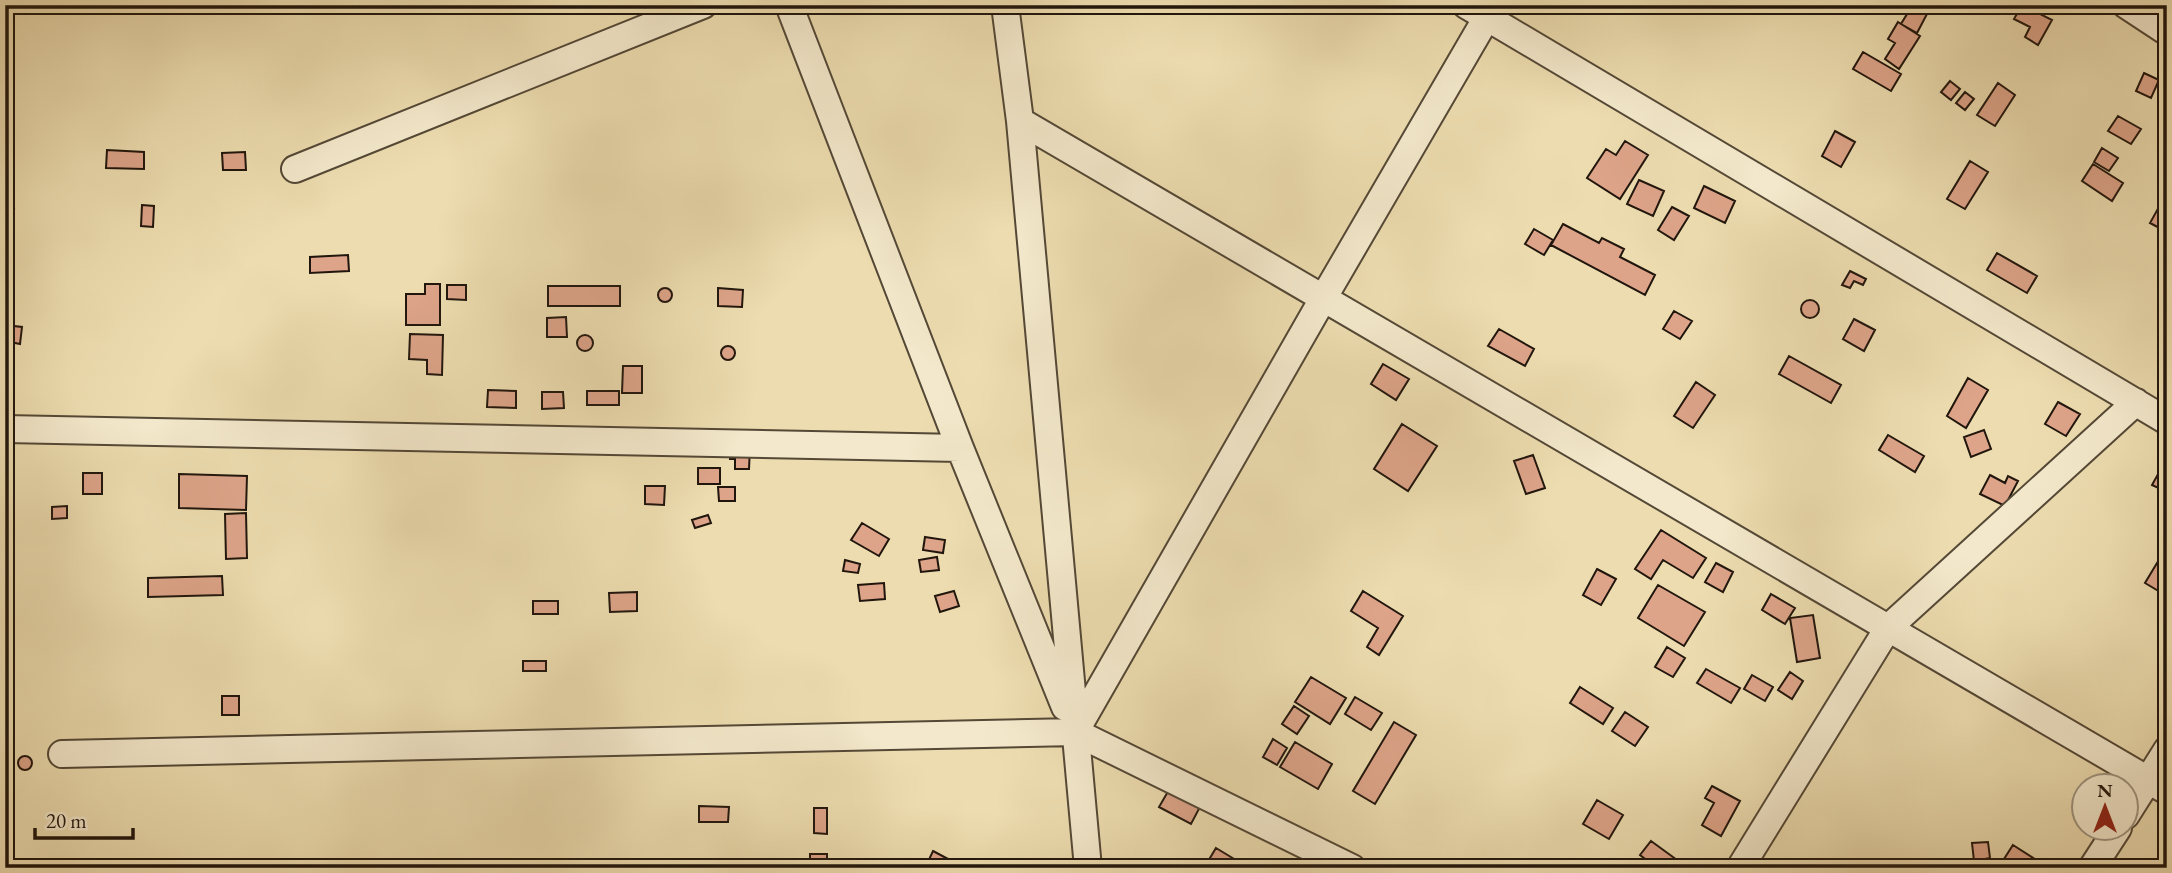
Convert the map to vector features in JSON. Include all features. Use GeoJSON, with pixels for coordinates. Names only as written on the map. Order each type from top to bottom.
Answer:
{"type":"FeatureCollection","features":[{"type":"Feature","properties":{"kind":"street"},"geometry":{"type":"LineString","coordinates":[[295,169],[703,5]]}},
{"type":"Feature","properties":{"kind":"street"},"geometry":{"type":"LineString","coordinates":[[789,5],[960,448],[1075,732]]}},
{"type":"Feature","properties":{"kind":"street"},"geometry":{"type":"LineString","coordinates":[[1004,5],[1020,121],[1088,868]]}},
{"type":"Feature","properties":{"kind":"street"},"geometry":{"type":"LineString","coordinates":[[2126,5],[2167,32]]}},
{"type":"Feature","properties":{"kind":"street"},"geometry":{"type":"LineString","coordinates":[[1075,732],[1324,297],[1483,9],[2167,421]]}},
{"type":"Feature","properties":{"kind":"street"},"geometry":{"type":"LineString","coordinates":[[1020,121],[2158,785]]}},
{"type":"Feature","properties":{"kind":"street"},"geometry":{"type":"LineString","coordinates":[[1740,868],[1888,628],[2136,402]]}},
{"type":"Feature","properties":{"kind":"street"},"geometry":{"type":"LineString","coordinates":[[5,429],[960,448]]}},
{"type":"Feature","properties":{"kind":"street"},"geometry":{"type":"LineString","coordinates":[[62,754],[1075,732],[1352,868]]}},
{"type":"Feature","properties":{"kind":"street"},"geometry":{"type":"LineString","coordinates":[[2140,802],[2158,785],[2167,750]]}},
{"type":"Feature","properties":{"kind":"street"},"geometry":{"type":"LineString","coordinates":[[2092,868],[2109,842]]}},
{"type":"Feature","properties":{"kind":"building"},"geometry":{"type":"Polygon","coordinates":[[[1903,5],[1910,5],[1927,14],[1917,33],[1901,24],[1907,14],[1900,10],[1903,5]]]}},
{"type":"Feature","properties":{"kind":"building"},"geometry":{"type":"Polygon","coordinates":[[[2022,5],[2052,20],[2038,45],[2025,37],[2030,27],[2014,19],[2022,5]]]}},
{"type":"Feature","properties":{"kind":"building"},"geometry":{"type":"Polygon","coordinates":[[[1898,22],[1920,36],[1899,69],[1885,59],[1895,43],[1888,39],[1898,22]]]}},
{"type":"Feature","properties":{"kind":"building"},"geometry":{"type":"Polygon","coordinates":[[[1863,52],[1901,74],[1891,91],[1853,69],[1863,52]]]}},
{"type":"Feature","properties":{"kind":"building"},"geometry":{"type":"Polygon","coordinates":[[[2144,73],[2159,80],[2151,98],[2136,91],[2144,73]]]}},
{"type":"Feature","properties":{"kind":"building"},"geometry":{"type":"Polygon","coordinates":[[[1950,81],[1960,89],[1951,100],[1941,92],[1950,81]]]}},
{"type":"Feature","properties":{"kind":"building"},"geometry":{"type":"Polygon","coordinates":[[[1998,83],[2015,95],[1995,126],[1977,115],[1998,83]]]}},
{"type":"Feature","properties":{"kind":"building"},"geometry":{"type":"Polygon","coordinates":[[[1965,92],[1974,99],[1965,110],[1956,103],[1965,92]]]}},
{"type":"Feature","properties":{"kind":"building"},"geometry":{"type":"Polygon","coordinates":[[[2118,116],[2141,129],[2131,144],[2108,131],[2118,116]]]}},
{"type":"Feature","properties":{"kind":"building"},"geometry":{"type":"Polygon","coordinates":[[[1835,131],[1855,142],[1841,167],[1822,156],[1835,131]]]}},
{"type":"Feature","properties":{"kind":"building"},"geometry":{"type":"Polygon","coordinates":[[[1625,141],[1648,155],[1620,199],[1587,178],[1606,149],[1616,155],[1625,141]]]}},
{"type":"Feature","properties":{"kind":"building"},"geometry":{"type":"Polygon","coordinates":[[[2102,148],[2118,158],[2109,171],[2094,162],[2102,148]]]}},
{"type":"Feature","properties":{"kind":"building"},"geometry":{"type":"Polygon","coordinates":[[[107,150],[144,152],[144,169],[106,168],[107,150]]]}},
{"type":"Feature","properties":{"kind":"building"},"geometry":{"type":"Polygon","coordinates":[[[245,152],[246,170],[223,170],[222,153],[245,152]]]}},
{"type":"Feature","properties":{"kind":"building"},"geometry":{"type":"Polygon","coordinates":[[[1970,161],[1988,172],[1965,209],[1947,199],[1970,161]]]}},
{"type":"Feature","properties":{"kind":"building"},"geometry":{"type":"Polygon","coordinates":[[[2093,164],[2123,183],[2112,201],[2082,181],[2093,164]]]}},
{"type":"Feature","properties":{"kind":"building"},"geometry":{"type":"Polygon","coordinates":[[[1639,180],[1664,191],[1653,216],[1627,204],[1639,180]]]}},
{"type":"Feature","properties":{"kind":"building"},"geometry":{"type":"Polygon","coordinates":[[[1704,186],[1735,201],[1725,223],[1694,208],[1704,186]]]}},
{"type":"Feature","properties":{"kind":"building"},"geometry":{"type":"Polygon","coordinates":[[[142,205],[154,206],[153,227],[141,226],[142,205]]]}},
{"type":"Feature","properties":{"kind":"building"},"geometry":{"type":"Polygon","coordinates":[[[2160,205],[2167,209],[2167,232],[2150,223],[2160,205]]]}},
{"type":"Feature","properties":{"kind":"building"},"geometry":{"type":"Polygon","coordinates":[[[5,207],[14,209],[9,228],[5,227],[5,207]]]}},
{"type":"Feature","properties":{"kind":"building"},"geometry":{"type":"Polygon","coordinates":[[[1672,207],[1689,216],[1674,240],[1658,230],[1672,207]]]}},
{"type":"Feature","properties":{"kind":"building"},"geometry":{"type":"Polygon","coordinates":[[[1563,224],[1599,243],[1602,238],[1624,249],[1620,257],[1655,275],[1645,295],[1551,245],[1563,224]]]}},
{"type":"Feature","properties":{"kind":"building"},"geometry":{"type":"Polygon","coordinates":[[[1534,229],[1553,240],[1544,255],[1525,244],[1534,229]]]}},
{"type":"Feature","properties":{"kind":"building"},"geometry":{"type":"Polygon","coordinates":[[[1997,253],[2037,276],[2027,293],[1987,270],[1997,253]]]}},
{"type":"Feature","properties":{"kind":"building"},"geometry":{"type":"Polygon","coordinates":[[[348,255],[349,271],[310,273],[310,257],[348,255]]]}},
{"type":"Feature","properties":{"kind":"building"},"geometry":{"type":"Polygon","coordinates":[[[1850,271],[1866,279],[1863,285],[1854,281],[1850,288],[1842,285],[1850,271]]]}},
{"type":"Feature","properties":{"kind":"building"},"geometry":{"type":"Polygon","coordinates":[[[425,284],[440,284],[440,325],[406,325],[406,294],[425,294],[425,284]]]}},
{"type":"Feature","properties":{"kind":"building"},"geometry":{"type":"Polygon","coordinates":[[[447,285],[466,285],[466,300],[447,299],[447,285]]]}},
{"type":"Feature","properties":{"kind":"building"},"geometry":{"type":"Polygon","coordinates":[[[548,286],[620,286],[620,306],[548,306],[548,286]]]}},
{"type":"Feature","properties":{"kind":"building"},"geometry":{"type":"Polygon","coordinates":[[[665,288],[670,290],[670,300],[665,302],[660,300],[658,295],[660,290],[665,288]]]}},
{"type":"Feature","properties":{"kind":"building"},"geometry":{"type":"Polygon","coordinates":[[[718,288],[743,290],[742,307],[718,306],[718,288]]]}},
{"type":"Feature","properties":{"kind":"building"},"geometry":{"type":"Polygon","coordinates":[[[1810,300],[1816,303],[1819,309],[1816,315],[1810,318],[1804,315],[1801,309],[1804,303],[1810,300]]]}},
{"type":"Feature","properties":{"kind":"building"},"geometry":{"type":"Polygon","coordinates":[[[1674,311],[1692,321],[1680,339],[1663,329],[1674,311]]]}},
{"type":"Feature","properties":{"kind":"building"},"geometry":{"type":"Polygon","coordinates":[[[566,317],[567,337],[547,337],[547,318],[566,317]]]}},
{"type":"Feature","properties":{"kind":"building"},"geometry":{"type":"Polygon","coordinates":[[[1854,319],[1875,330],[1864,351],[1843,339],[1854,319]]]}},
{"type":"Feature","properties":{"kind":"building"},"geometry":{"type":"Polygon","coordinates":[[[5,325],[22,327],[20,344],[5,341],[5,325]]]}},
{"type":"Feature","properties":{"kind":"building"},"geometry":{"type":"Polygon","coordinates":[[[1499,329],[1534,349],[1525,366],[1488,346],[1499,329]]]}},
{"type":"Feature","properties":{"kind":"building"},"geometry":{"type":"Polygon","coordinates":[[[410,334],[443,335],[442,375],[427,374],[427,360],[409,359],[410,334]]]}},
{"type":"Feature","properties":{"kind":"building"},"geometry":{"type":"Polygon","coordinates":[[[585,335],[591,337],[591,349],[585,351],[579,349],[577,343],[579,337],[585,335]]]}},
{"type":"Feature","properties":{"kind":"building"},"geometry":{"type":"Polygon","coordinates":[[[725,346],[731,346],[735,353],[731,360],[725,360],[721,356],[721,350],[725,346]]]}},
{"type":"Feature","properties":{"kind":"building"},"geometry":{"type":"Polygon","coordinates":[[[1789,356],[1841,385],[1831,403],[1779,374],[1789,356]]]}},
{"type":"Feature","properties":{"kind":"building"},"geometry":{"type":"Polygon","coordinates":[[[1383,364],[1409,379],[1396,400],[1371,384],[1383,364]]]}},
{"type":"Feature","properties":{"kind":"building"},"geometry":{"type":"Polygon","coordinates":[[[623,366],[642,366],[642,393],[622,393],[623,366]]]}},
{"type":"Feature","properties":{"kind":"building"},"geometry":{"type":"Polygon","coordinates":[[[1968,378],[1988,390],[1966,428],[1947,416],[1968,378]]]}},
{"type":"Feature","properties":{"kind":"building"},"geometry":{"type":"Polygon","coordinates":[[[1696,382],[1715,395],[1693,428],[1674,416],[1696,382]]]}},
{"type":"Feature","properties":{"kind":"building"},"geometry":{"type":"Polygon","coordinates":[[[488,390],[516,391],[516,408],[487,407],[488,390]]]}},
{"type":"Feature","properties":{"kind":"building"},"geometry":{"type":"Polygon","coordinates":[[[587,391],[619,391],[619,405],[587,405],[587,391]]]}},
{"type":"Feature","properties":{"kind":"building"},"geometry":{"type":"Polygon","coordinates":[[[542,392],[563,392],[564,408],[542,409],[542,392]]]}},
{"type":"Feature","properties":{"kind":"building"},"geometry":{"type":"Polygon","coordinates":[[[2058,402],[2080,414],[2066,436],[2045,424],[2058,402]]]}},
{"type":"Feature","properties":{"kind":"building"},"geometry":{"type":"Polygon","coordinates":[[[1402,424],[1437,446],[1408,491],[1374,469],[1402,424]]]}},
{"type":"Feature","properties":{"kind":"building"},"geometry":{"type":"Polygon","coordinates":[[[1984,430],[1991,449],[1971,457],[1964,437],[1984,430]]]}},
{"type":"Feature","properties":{"kind":"building"},"geometry":{"type":"Polygon","coordinates":[[[1888,435],[1924,456],[1915,472],[1879,450],[1888,435]]]}},
{"type":"Feature","properties":{"kind":"building"},"geometry":{"type":"Polygon","coordinates":[[[731,446],[750,447],[749,469],[735,469],[735,459],[730,459],[731,446]]]}},
{"type":"Feature","properties":{"kind":"building"},"geometry":{"type":"Polygon","coordinates":[[[1533,455],[1545,488],[1526,494],[1514,461],[1533,455]]]}},
{"type":"Feature","properties":{"kind":"building"},"geometry":{"type":"Polygon","coordinates":[[[2167,458],[2167,492],[2152,485],[2167,458]]]}},
{"type":"Feature","properties":{"kind":"building"},"geometry":{"type":"Polygon","coordinates":[[[698,468],[720,468],[720,484],[698,484],[698,468]]]}},
{"type":"Feature","properties":{"kind":"building"},"geometry":{"type":"Polygon","coordinates":[[[83,473],[102,473],[102,494],[83,494],[83,473]]]}},
{"type":"Feature","properties":{"kind":"building"},"geometry":{"type":"Polygon","coordinates":[[[179,474],[247,476],[246,510],[179,508],[179,474]]]}},
{"type":"Feature","properties":{"kind":"building"},"geometry":{"type":"Polygon","coordinates":[[[1990,475],[2005,483],[2008,476],[2018,481],[2005,506],[1980,494],[1990,475]]]}},
{"type":"Feature","properties":{"kind":"building"},"geometry":{"type":"Polygon","coordinates":[[[645,486],[665,486],[664,505],[645,504],[645,486]]]}},
{"type":"Feature","properties":{"kind":"building"},"geometry":{"type":"Polygon","coordinates":[[[718,487],[735,487],[735,501],[719,501],[718,487]]]}},
{"type":"Feature","properties":{"kind":"building"},"geometry":{"type":"Polygon","coordinates":[[[67,506],[67,518],[52,519],[52,507],[67,506]]]}},
{"type":"Feature","properties":{"kind":"building"},"geometry":{"type":"Polygon","coordinates":[[[246,513],[247,558],[226,559],[225,514],[246,513]]]}},
{"type":"Feature","properties":{"kind":"building"},"geometry":{"type":"Polygon","coordinates":[[[708,515],[711,523],[695,528],[692,520],[708,515]]]}},
{"type":"Feature","properties":{"kind":"building"},"geometry":{"type":"Polygon","coordinates":[[[862,523],[889,539],[879,556],[851,540],[862,523]]]}},
{"type":"Feature","properties":{"kind":"building"},"geometry":{"type":"Polygon","coordinates":[[[1661,530],[1706,558],[1693,578],[1663,560],[1651,579],[1635,569],[1661,530]]]}},
{"type":"Feature","properties":{"kind":"building"},"geometry":{"type":"Polygon","coordinates":[[[925,537],[945,540],[943,553],[923,550],[925,537]]]}},
{"type":"Feature","properties":{"kind":"building"},"geometry":{"type":"Polygon","coordinates":[[[937,557],[939,570],[921,572],[919,560],[937,557]]]}},
{"type":"Feature","properties":{"kind":"building"},"geometry":{"type":"Polygon","coordinates":[[[2160,558],[2167,562],[2167,596],[2145,583],[2160,558]]]}},
{"type":"Feature","properties":{"kind":"building"},"geometry":{"type":"Polygon","coordinates":[[[845,560],[860,564],[858,573],[843,571],[845,560]]]}},
{"type":"Feature","properties":{"kind":"building"},"geometry":{"type":"Polygon","coordinates":[[[1716,563],[1733,572],[1723,592],[1705,582],[1716,563]]]}},
{"type":"Feature","properties":{"kind":"building"},"geometry":{"type":"Polygon","coordinates":[[[1597,569],[1616,579],[1601,605],[1583,595],[1597,569]]]}},
{"type":"Feature","properties":{"kind":"building"},"geometry":{"type":"Polygon","coordinates":[[[222,576],[223,595],[148,597],[148,578],[222,576]]]}},
{"type":"Feature","properties":{"kind":"building"},"geometry":{"type":"Polygon","coordinates":[[[884,583],[885,599],[860,601],[858,585],[884,583]]]}},
{"type":"Feature","properties":{"kind":"building"},"geometry":{"type":"Polygon","coordinates":[[[1658,585],[1705,612],[1684,646],[1638,618],[1658,585]]]}},
{"type":"Feature","properties":{"kind":"building"},"geometry":{"type":"Polygon","coordinates":[[[954,591],[959,606],[940,612],[935,596],[954,591]]]}},
{"type":"Feature","properties":{"kind":"building"},"geometry":{"type":"Polygon","coordinates":[[[1363,591],[1403,616],[1379,655],[1367,647],[1378,628],[1351,611],[1363,591]]]}},
{"type":"Feature","properties":{"kind":"building"},"geometry":{"type":"Polygon","coordinates":[[[637,592],[637,611],[610,612],[609,593],[637,592]]]}},
{"type":"Feature","properties":{"kind":"building"},"geometry":{"type":"Polygon","coordinates":[[[1771,594],[1795,608],[1785,624],[1762,610],[1771,594]]]}},
{"type":"Feature","properties":{"kind":"building"},"geometry":{"type":"Polygon","coordinates":[[[533,601],[558,601],[558,614],[533,614],[533,601]]]}},
{"type":"Feature","properties":{"kind":"building"},"geometry":{"type":"Polygon","coordinates":[[[1813,615],[1820,658],[1797,662],[1790,618],[1813,615]]]}},
{"type":"Feature","properties":{"kind":"building"},"geometry":{"type":"Polygon","coordinates":[[[1667,647],[1685,658],[1673,677],[1655,667],[1667,647]]]}},
{"type":"Feature","properties":{"kind":"building"},"geometry":{"type":"Polygon","coordinates":[[[523,661],[546,661],[546,671],[523,671],[523,661]]]}},
{"type":"Feature","properties":{"kind":"building"},"geometry":{"type":"Polygon","coordinates":[[[1706,669],[1740,688],[1731,703],[1697,683],[1706,669]]]}},
{"type":"Feature","properties":{"kind":"building"},"geometry":{"type":"Polygon","coordinates":[[[1790,672],[1803,681],[1792,699],[1778,690],[1790,672]]]}},
{"type":"Feature","properties":{"kind":"building"},"geometry":{"type":"Polygon","coordinates":[[[1752,675],[1773,687],[1765,701],[1744,689],[1752,675]]]}},
{"type":"Feature","properties":{"kind":"building"},"geometry":{"type":"Polygon","coordinates":[[[1311,677],[1346,698],[1330,724],[1295,702],[1311,677]]]}},
{"type":"Feature","properties":{"kind":"building"},"geometry":{"type":"Polygon","coordinates":[[[1580,687],[1613,708],[1603,724],[1570,703],[1580,687]]]}},
{"type":"Feature","properties":{"kind":"building"},"geometry":{"type":"Polygon","coordinates":[[[222,696],[239,696],[239,715],[222,715],[222,696]]]}},
{"type":"Feature","properties":{"kind":"building"},"geometry":{"type":"Polygon","coordinates":[[[1355,697],[1382,713],[1371,730],[1345,714],[1355,697]]]}},
{"type":"Feature","properties":{"kind":"building"},"geometry":{"type":"Polygon","coordinates":[[[1294,706],[1309,716],[1297,734],[1282,724],[1294,706]]]}},
{"type":"Feature","properties":{"kind":"building"},"geometry":{"type":"Polygon","coordinates":[[[1625,712],[1648,727],[1635,746],[1612,731],[1625,712]]]}},
{"type":"Feature","properties":{"kind":"building"},"geometry":{"type":"Polygon","coordinates":[[[1394,722],[1416,735],[1375,804],[1353,791],[1394,722]]]}},
{"type":"Feature","properties":{"kind":"building"},"geometry":{"type":"Polygon","coordinates":[[[1273,739],[1287,748],[1277,765],[1263,757],[1273,739]]]}},
{"type":"Feature","properties":{"kind":"building"},"geometry":{"type":"Polygon","coordinates":[[[1295,742],[1332,764],[1318,789],[1280,767],[1295,742]]]}},
{"type":"Feature","properties":{"kind":"building"},"geometry":{"type":"Polygon","coordinates":[[[25,756],[30,758],[30,768],[25,770],[20,768],[18,763],[20,758],[25,756]]]}},
{"type":"Feature","properties":{"kind":"building"},"geometry":{"type":"Polygon","coordinates":[[[1712,786],[1740,801],[1721,836],[1702,825],[1714,803],[1705,798],[1712,786]]]}},
{"type":"Feature","properties":{"kind":"building"},"geometry":{"type":"Polygon","coordinates":[[[1170,788],[1201,805],[1191,824],[1159,807],[1170,788]]]}},
{"type":"Feature","properties":{"kind":"building"},"geometry":{"type":"Polygon","coordinates":[[[1597,800],[1623,815],[1609,839],[1583,824],[1597,800]]]}},
{"type":"Feature","properties":{"kind":"building"},"geometry":{"type":"Polygon","coordinates":[[[699,806],[729,807],[728,822],[699,822],[699,806]]]}},
{"type":"Feature","properties":{"kind":"building"},"geometry":{"type":"Polygon","coordinates":[[[814,808],[827,808],[827,834],[814,833],[814,808]]]}},
{"type":"Feature","properties":{"kind":"building"},"geometry":{"type":"Polygon","coordinates":[[[1651,841],[1688,868],[1657,868],[1640,855],[1651,841]]]}},
{"type":"Feature","properties":{"kind":"building"},"geometry":{"type":"Polygon","coordinates":[[[1988,842],[1990,858],[1974,861],[1972,843],[1988,842]]]}},
{"type":"Feature","properties":{"kind":"building"},"geometry":{"type":"Polygon","coordinates":[[[2013,845],[2038,861],[2033,868],[2017,868],[2004,859],[2013,845]]]}},
{"type":"Feature","properties":{"kind":"building"},"geometry":{"type":"Polygon","coordinates":[[[1216,848],[1249,868],[1204,868],[1216,848]]]}},
{"type":"Feature","properties":{"kind":"building"},"geometry":{"type":"Polygon","coordinates":[[[933,851],[950,860],[946,868],[925,868],[933,851]]]}},
{"type":"Feature","properties":{"kind":"building"},"geometry":{"type":"Polygon","coordinates":[[[810,854],[827,854],[827,868],[810,868],[810,854]]]}}]}
